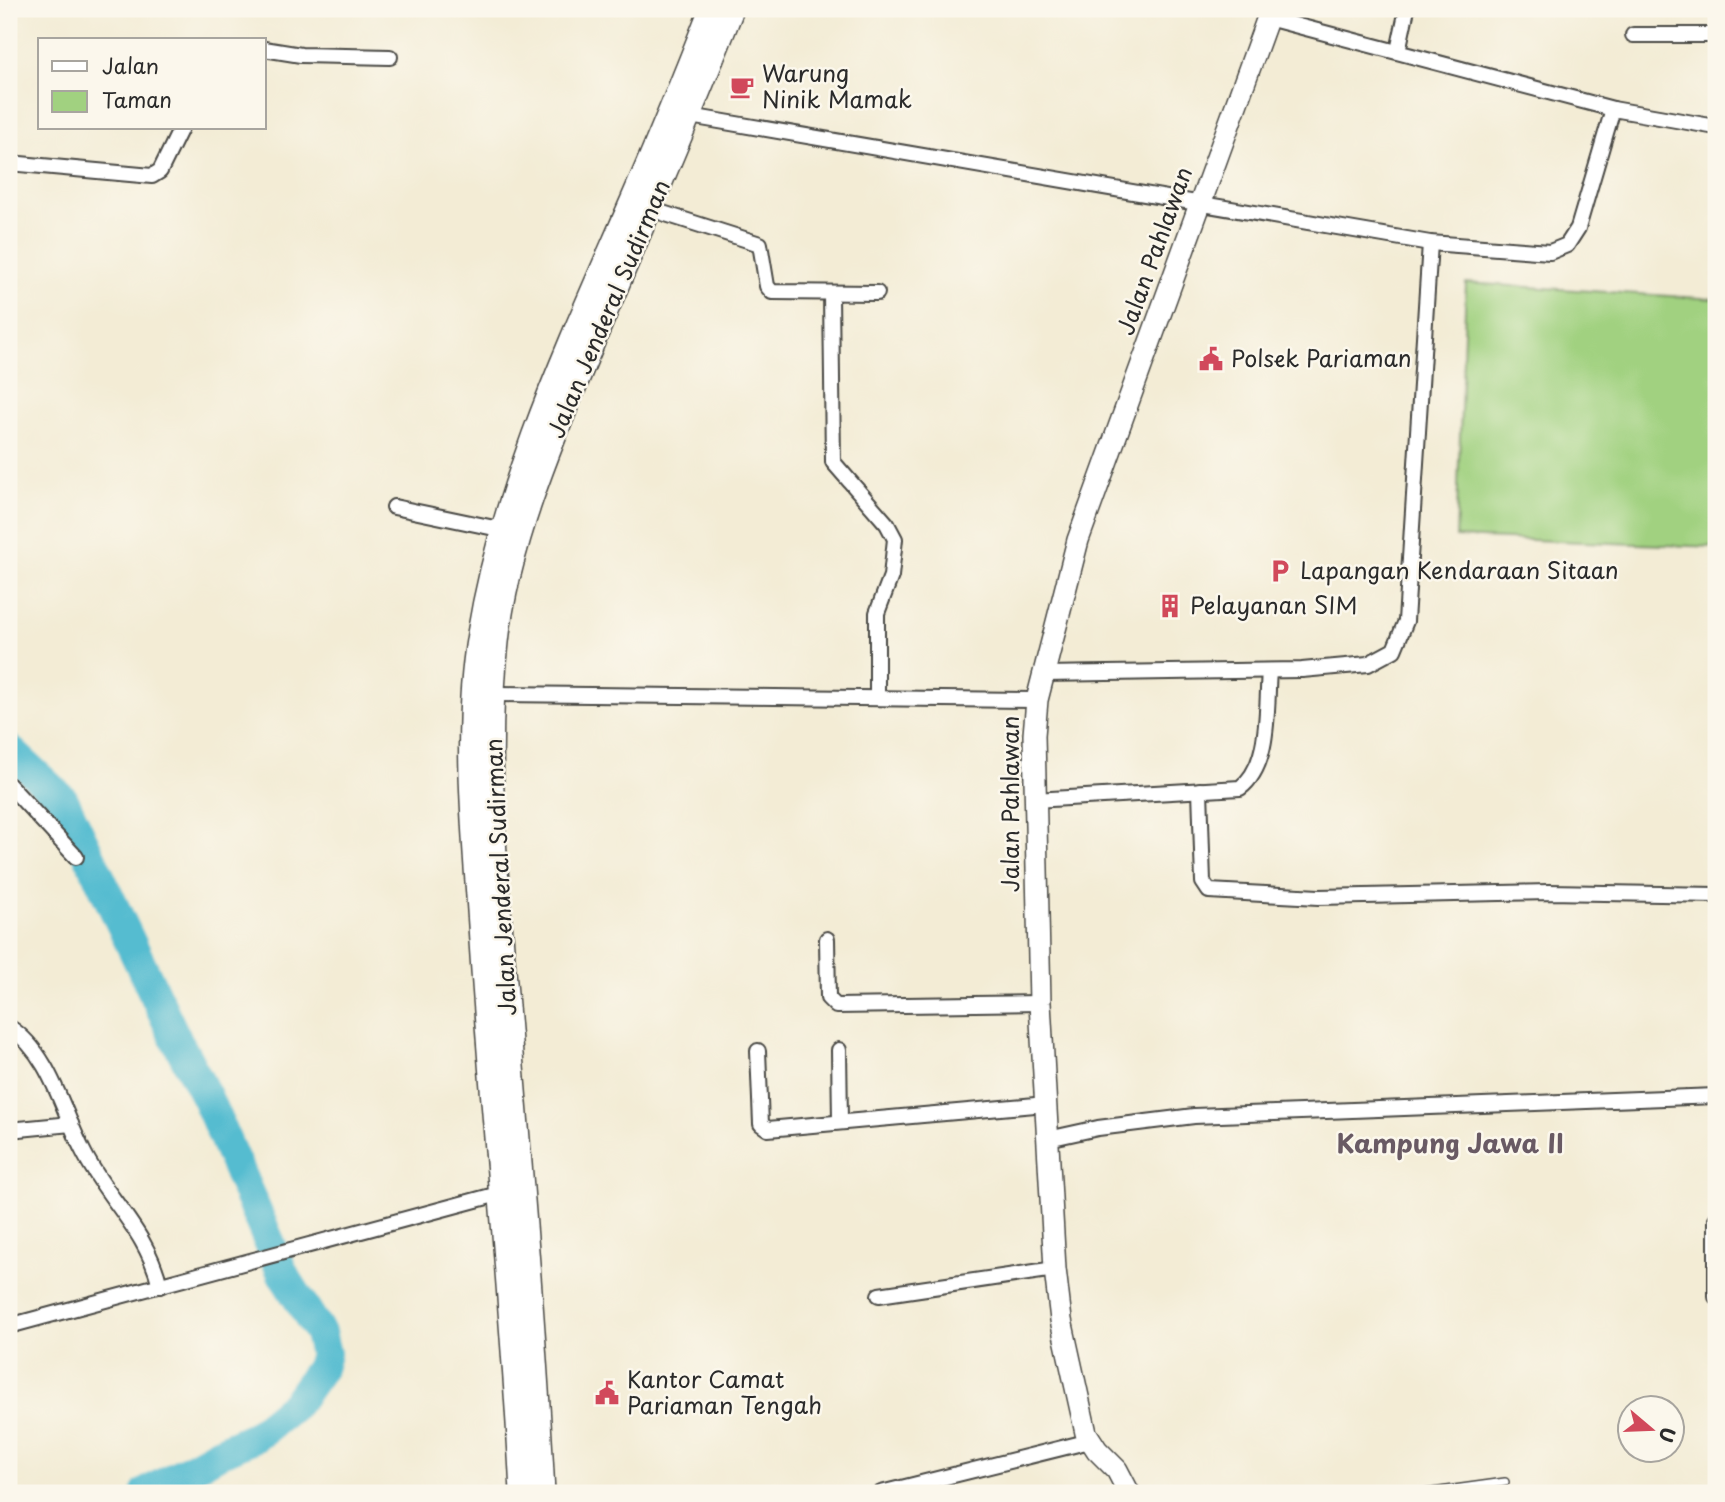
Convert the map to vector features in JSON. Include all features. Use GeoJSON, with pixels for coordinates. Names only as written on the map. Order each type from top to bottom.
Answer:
{"type":"FeatureCollection","features":[{"type":"Feature","properties":{"kind":"main road","name":"Jalan Jenderal Sudirman"},"geometry":{"type":"LineString","coordinates":[[522,1493],[502,1193],[491,1087],[487,879],[497,642],[522,533],[557,428],[606,284],[711,9]]}},
{"type":"Feature","properties":{"kind":"main road","name":"Jalan Jenderal Sudirman"},"geometry":{"type":"LineString","coordinates":[[543,1493],[534,1334],[487,879],[473,694],[482,617],[504,530],[538,420],[606,284],[650,209],[732,9]]}},
{"type":"Feature","properties":{"kind":"main road"},"geometry":{"type":"LineString","coordinates":[[511,1336],[534,1334]]}},
{"type":"Feature","properties":{"kind":"street"},"geometry":{"type":"LineString","coordinates":[[1398,51],[1407,9]]}},
{"type":"Feature","properties":{"kind":"street"},"geometry":{"type":"LineString","coordinates":[[1269,13],[1613,109],[1716,127]]}},
{"type":"Feature","properties":{"kind":"street","name":"Jalan Pahlawan"},"geometry":{"type":"LineString","coordinates":[[1129,1493],[1117,1470],[1090,1441],[1073,1378],[1055,1269],[1040,1003],[1034,800],[1037,700],[1078,540],[1269,13]]}},
{"type":"Feature","properties":{"kind":"street"},"geometry":{"type":"LineString","coordinates":[[1633,35],[1716,35]]}},
{"type":"Feature","properties":{"kind":"street"},"geometry":{"type":"LineString","coordinates":[[266,49],[301,55],[390,57]]}},
{"type":"Feature","properties":{"kind":"street"},"geometry":{"type":"LineString","coordinates":[[690,116],[1430,243],[1550,252],[1567,245],[1578,228],[1613,109]]}},
{"type":"Feature","properties":{"kind":"street"},"geometry":{"type":"LineString","coordinates":[[9,163],[152,176],[160,171],[180,130]]}},
{"type":"Feature","properties":{"kind":"street"},"geometry":{"type":"LineString","coordinates":[[650,209],[760,244],[767,286],[772,292],[877,293]]}},
{"type":"Feature","properties":{"kind":"street"},"geometry":{"type":"LineString","coordinates":[[1044,674],[1269,671],[1368,664],[1394,650],[1403,633],[1430,243]]}},
{"type":"Feature","properties":{"kind":"street"},"geometry":{"type":"LineString","coordinates":[[831,293],[833,462],[887,524],[895,539],[891,576],[877,613],[877,698]]}},
{"type":"Feature","properties":{"kind":"street"},"geometry":{"type":"LineString","coordinates":[[394,507],[504,530]]}},
{"type":"Feature","properties":{"kind":"street"},"geometry":{"type":"LineString","coordinates":[[1034,800],[1240,788],[1256,769],[1269,671]]}},
{"type":"Feature","properties":{"kind":"street"},"geometry":{"type":"LineString","coordinates":[[495,694],[1037,700]]}},
{"type":"Feature","properties":{"kind":"street"},"geometry":{"type":"LineString","coordinates":[[9,785],[76,858]]}},
{"type":"Feature","properties":{"kind":"street"},"geometry":{"type":"LineString","coordinates":[[1200,790],[1203,882],[1209,891],[1319,898],[1549,892],[1716,895]]}},
{"type":"Feature","properties":{"kind":"street"},"geometry":{"type":"LineString","coordinates":[[827,939],[828,998],[836,1006],[1040,1003]]}},
{"type":"Feature","properties":{"kind":"street"},"geometry":{"type":"LineString","coordinates":[[9,1027],[19,1034],[43,1065],[84,1152],[150,1251],[160,1286]]}},
{"type":"Feature","properties":{"kind":"street"},"geometry":{"type":"LineString","coordinates":[[839,1049],[841,1121]]}},
{"type":"Feature","properties":{"kind":"street"},"geometry":{"type":"LineString","coordinates":[[758,1051],[763,1128],[774,1130],[841,1121],[1046,1104]]}},
{"type":"Feature","properties":{"kind":"street"},"geometry":{"type":"LineString","coordinates":[[1048,1139],[1098,1128],[1194,1116],[1716,1096]]}},
{"type":"Feature","properties":{"kind":"street"},"geometry":{"type":"LineString","coordinates":[[9,1130],[71,1124]]}},
{"type":"Feature","properties":{"kind":"street"},"geometry":{"type":"LineString","coordinates":[[9,1326],[502,1193]]}},
{"type":"Feature","properties":{"kind":"street"},"geometry":{"type":"LineString","coordinates":[[1716,1219],[1716,1297]]}},
{"type":"Feature","properties":{"kind":"street"},"geometry":{"type":"LineString","coordinates":[[879,1295],[1055,1269]]}},
{"type":"Feature","properties":{"kind":"street"},"geometry":{"type":"LineString","coordinates":[[881,1493],[1090,1441]]}},
{"type":"Feature","properties":{"kind":"lane"},"geometry":{"type":"LineString","coordinates":[[1425,1493],[1504,1482]]}},
{"type":"Feature","properties":{"kind":"green space"},"geometry":{"type":"Polygon","coordinates":[[[1466,283],[1716,299],[1716,547],[1456,537],[1466,283]]]}},
{"type":"Feature","properties":{"kind":"waterway"},"geometry":{"type":"LineString","coordinates":[[9,750],[63,800],[174,1035],[207,1098],[283,1274],[320,1333],[325,1354],[321,1368],[296,1403],[256,1436],[220,1452],[147,1493]]}},
{"type":"Feature","properties":{"kind":"place","name":"Warung Ninik Mamak"},"geometry":{"type":"Point","coordinates":[742,87]}},
{"type":"Feature","properties":{"kind":"place","name":"Polsek Pariaman"},"geometry":{"type":"Point","coordinates":[1211,359]}},
{"type":"Feature","properties":{"kind":"place","name":"Lapangan Kendaraan Sitaan"},"geometry":{"type":"Point","coordinates":[1280,571]}},
{"type":"Feature","properties":{"kind":"place","name":"Pelayanan SIM"},"geometry":{"type":"Point","coordinates":[1170,606]}},
{"type":"Feature","properties":{"kind":"place","name":"Kantor Camat Pariaman Tengah"},"geometry":{"type":"Point","coordinates":[607,1393]}},
{"type":"Feature","properties":{"kind":"district","name":"Kampung Jawa II"},"geometry":{"type":"Point","coordinates":[1450,1144]}}]}
